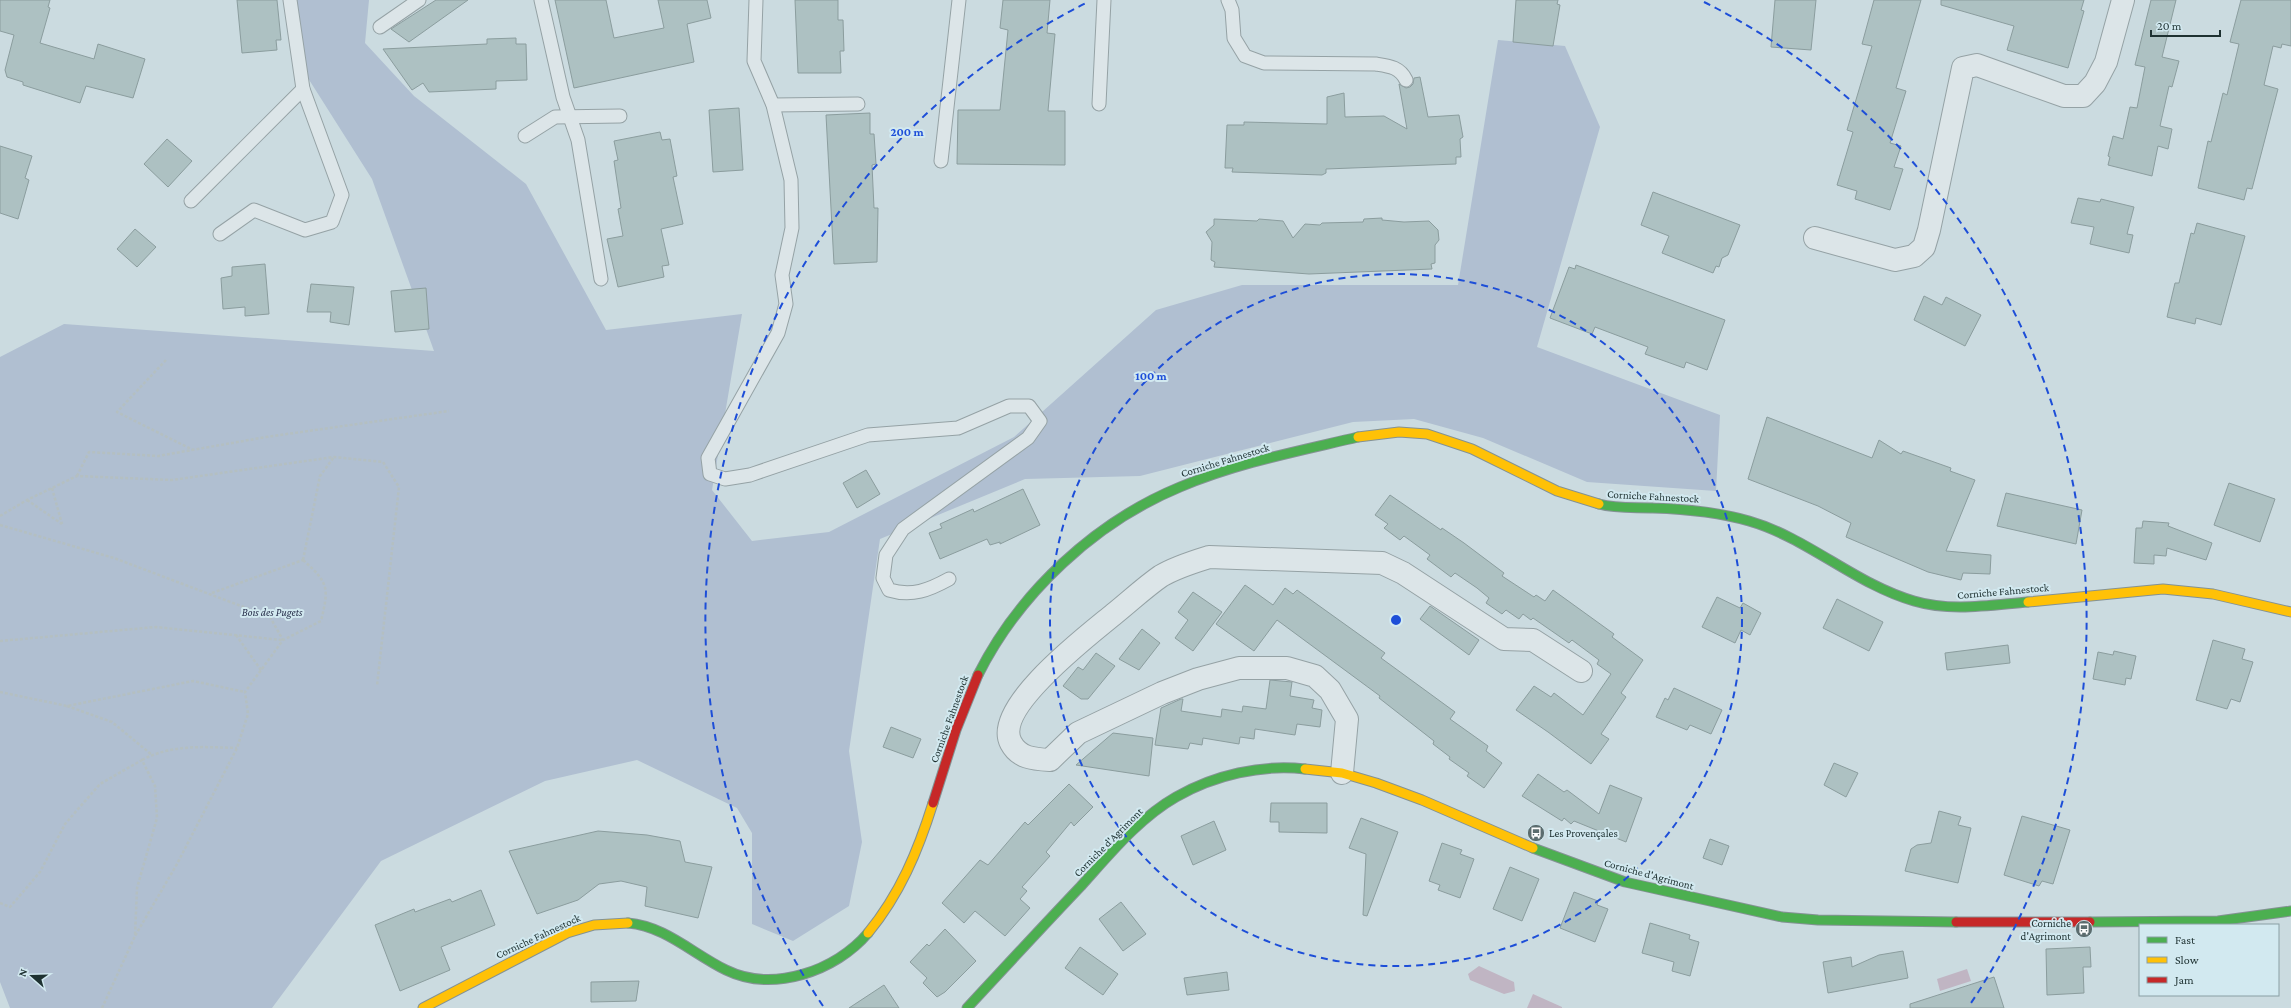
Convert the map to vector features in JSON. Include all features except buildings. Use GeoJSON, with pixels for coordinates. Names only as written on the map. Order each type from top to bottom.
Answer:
{"type":"FeatureCollection","features":[{"type":"Feature","properties":{"kind":"main road","name":"Corniche Fahnestock"},"geometry":{"type":"LineString","coordinates":[[423,1008],[549,942],[573,931],[607,922],[630,922],[656,929],[720,967],[746,977],[784,978],[805,973],[833,961],[866,935],[889,907],[919,842],[963,709],[978,674],[1013,617],[1043,582],[1060,566],[1116,523],[1152,500],[1178,487],[1259,462],[1361,437],[1398,431],[1424,433],[1449,440],[1477,451],[1554,490],[1601,505],[1713,512],[1755,522],[1788,536],[1888,590],[1918,602],[1943,606],[1971,607],[2163,589],[2214,594],[2291,612]]}},
{"type":"Feature","properties":{"kind":"main road","name":"Corniche d'Agrimont"},"geometry":{"type":"LineString","coordinates":[[967,1008],[1111,853],[1143,822],[1176,797],[1212,782],[1249,770],[1297,768],[1342,774],[1422,800],[1545,853],[1618,880],[1782,917],[1818,920],[2070,923],[2218,921],[2291,911]]}},
{"type":"Feature","properties":{"kind":"street"},"geometry":{"type":"LineString","coordinates":[[1815,238],[1895,260],[1914,256],[1924,247],[1964,68],[1977,65],[2064,96],[2083,96],[2096,83],[2106,62],[2123,0]]}},
{"type":"Feature","properties":{"kind":"street"},"geometry":{"type":"LineString","coordinates":[[1342,774],[1347,719],[1330,690],[1315,676],[1287,668],[1239,668],[1198,679],[1162,693],[1078,733],[1050,760],[1032,759],[1016,752],[1008,738],[1009,721],[1051,667],[1078,644],[1161,576],[1185,564],[1209,557],[1382,563],[1403,573],[1504,639],[1533,640],[1581,671]]}},
{"type":"Feature","properties":{"kind":"lane"},"geometry":{"type":"LineString","coordinates":[[220,234],[254,210],[304,230],[332,222],[342,195],[302,89],[290,0]]}},
{"type":"Feature","properties":{"kind":"lane"},"geometry":{"type":"LineString","coordinates":[[380,27],[419,0]]}},
{"type":"Feature","properties":{"kind":"lane"},"geometry":{"type":"LineString","coordinates":[[541,0],[563,97],[578,140],[601,279]]}},
{"type":"Feature","properties":{"kind":"lane"},"geometry":{"type":"LineString","coordinates":[[756,0],[754,61],[773,105],[791,180],[792,228],[782,275],[786,304],[778,333],[708,458],[710,474],[725,479],[750,475],[868,435],[958,428],[1009,406],[1029,406],[1040,421],[1028,438],[903,529],[886,555],[883,578],[889,590],[903,594],[926,591],[950,579]]}},
{"type":"Feature","properties":{"kind":"lane"},"geometry":{"type":"LineString","coordinates":[[941,161],[959,0]]}},
{"type":"Feature","properties":{"kind":"lane"},"geometry":{"type":"LineString","coordinates":[[1098,104],[1104,0]]}},
{"type":"Feature","properties":{"kind":"lane"},"geometry":{"type":"LineString","coordinates":[[1228,0],[1232,10],[1234,38],[1245,56],[1264,63],[1376,64],[1393,67],[1402,72],[1406,80]]}},
{"type":"Feature","properties":{"kind":"lane"},"geometry":{"type":"LineString","coordinates":[[191,201],[302,89]]}},
{"type":"Feature","properties":{"kind":"lane"},"geometry":{"type":"LineString","coordinates":[[773,105],[858,104]]}},
{"type":"Feature","properties":{"kind":"lane"},"geometry":{"type":"LineString","coordinates":[[525,136],[554,117],[620,116]]}},
{"type":"Feature","properties":{"kind":"path"},"geometry":{"type":"LineString","coordinates":[[166,360],[117,412],[193,450]]}},
{"type":"Feature","properties":{"kind":"path"},"geometry":{"type":"LineString","coordinates":[[77,476],[89,452],[158,456],[266,437],[449,411]]}},
{"type":"Feature","properties":{"kind":"path"},"geometry":{"type":"LineString","coordinates":[[303,560],[320,476],[334,457]]}},
{"type":"Feature","properties":{"kind":"path"},"geometry":{"type":"LineString","coordinates":[[0,516],[26,500],[77,476],[172,480],[334,457],[383,462],[400,487],[376,686]]}},
{"type":"Feature","properties":{"kind":"path"},"geometry":{"type":"LineString","coordinates":[[26,500],[62,524],[52,488]]}},
{"type":"Feature","properties":{"kind":"path"},"geometry":{"type":"LineString","coordinates":[[0,525],[114,558],[270,617],[283,640]]}},
{"type":"Feature","properties":{"kind":"path"},"geometry":{"type":"LineString","coordinates":[[211,594],[303,560]]}},
{"type":"Feature","properties":{"kind":"path"},"geometry":{"type":"LineString","coordinates":[[102,1008],[135,936],[177,864],[237,748],[248,714],[245,692],[283,640],[321,621],[327,594],[321,576],[303,560]]}},
{"type":"Feature","properties":{"kind":"path"},"geometry":{"type":"LineString","coordinates":[[0,641],[156,627],[283,640]]}},
{"type":"Feature","properties":{"kind":"path"},"geometry":{"type":"LineString","coordinates":[[235,635],[261,670]]}},
{"type":"Feature","properties":{"kind":"path"},"geometry":{"type":"LineString","coordinates":[[67,706],[193,681],[245,692]]}},
{"type":"Feature","properties":{"kind":"path"},"geometry":{"type":"LineString","coordinates":[[0,692],[67,706],[112,722],[152,755]]}},
{"type":"Feature","properties":{"kind":"path"},"geometry":{"type":"LineString","coordinates":[[0,903],[10,907],[40,872],[66,824],[100,784],[152,755],[185,746],[237,748]]}},
{"type":"Feature","properties":{"kind":"path"},"geometry":{"type":"LineString","coordinates":[[135,936],[137,888],[157,818],[155,786],[142,760]]}},
{"type":"Feature","properties":{"kind":"green space","name":"Bois des Pugets"},"geometry":{"type":"Polygon","coordinates":[[[292,0],[369,0],[365,43],[414,96],[526,184],[606,330],[742,314],[712,490],[752,541],[829,532],[1014,437],[1156,310],[1242,285],[1458,285],[1498,40],[1565,46],[1600,127],[1537,347],[1720,415],[1716,491],[1587,482],[1483,438],[1414,419],[1353,422],[1140,476],[1025,479],[880,539],[849,751],[862,842],[849,906],[793,941],[752,924],[752,833],[737,808],[637,760],[545,781],[381,861],[272,1008],[10,1008],[0,982],[0,357],[64,324],[434,351],[372,179],[294,56],[292,0]]]}},
{"type":"Feature","properties":{"kind":"shaded area"},"geometry":{"type":"Polygon","coordinates":[[[1479,966],[1514,982],[1515,991],[1504,994],[1470,980],[1468,974],[1479,966]]]}},
{"type":"Feature","properties":{"kind":"shaded area"},"geometry":{"type":"Polygon","coordinates":[[[1967,969],[1971,981],[1940,991],[1937,979],[1967,969]]]}},
{"type":"Feature","properties":{"kind":"shaded area"},"geometry":{"type":"Polygon","coordinates":[[[1533,994],[1562,1007],[1562,1008],[1527,1008],[1533,994]]]}},
{"type":"Feature","properties":{"kind":"traffic: fast"},"geometry":{"type":"LineString","coordinates":[[978,675],[995,645],[1015,616],[1038,589],[1062,563],[1118,520],[1149,502],[1180,487],[1223,471],[1268,458],[1358,437]]}},
{"type":"Feature","properties":{"kind":"traffic: fast"},"geometry":{"type":"LineString","coordinates":[[1599,504],[1619,507],[1689,510],[1725,515],[1749,521],[1791,538],[1872,584],[1914,601],[1957,607],[2028,602]]}},
{"type":"Feature","properties":{"kind":"traffic: fast"},"geometry":{"type":"LineString","coordinates":[[967,1008],[1125,838],[1149,815],[1191,789],[1222,777],[1272,768],[1305,769]]}},
{"type":"Feature","properties":{"kind":"traffic: fast"},"geometry":{"type":"LineString","coordinates":[[1533,848],[1625,882],[1782,917],[1818,920],[1956,922]]}},
{"type":"Feature","properties":{"kind":"traffic: fast"},"geometry":{"type":"LineString","coordinates":[[2090,922],[2218,921],[2291,911]]}},
{"type":"Feature","properties":{"kind":"traffic: fast"},"geometry":{"type":"LineString","coordinates":[[628,923],[641,925],[667,935],[726,970],[744,977],[764,979],[783,978],[803,974],[821,967],[839,958],[855,946],[868,933]]}},
{"type":"Feature","properties":{"kind":"traffic: slow"},"geometry":{"type":"LineString","coordinates":[[1358,437],[1399,432],[1427,434],[1472,449],[1557,491],[1599,504]]}},
{"type":"Feature","properties":{"kind":"traffic: slow"},"geometry":{"type":"LineString","coordinates":[[2028,602],[2163,589],[2213,594],[2291,612]]}},
{"type":"Feature","properties":{"kind":"traffic: slow"},"geometry":{"type":"LineString","coordinates":[[1305,769],[1342,773],[1376,783],[1422,800],[1533,848]]}},
{"type":"Feature","properties":{"kind":"traffic: slow"},"geometry":{"type":"LineString","coordinates":[[868,933],[890,903],[899,887],[921,838],[933,803]]}},
{"type":"Feature","properties":{"kind":"traffic: slow"},"geometry":{"type":"LineString","coordinates":[[423,1008],[567,933],[594,925],[628,923]]}},
{"type":"Feature","properties":{"kind":"traffic: jam"},"geometry":{"type":"LineString","coordinates":[[933,803],[956,730],[978,675]]}},
{"type":"Feature","properties":{"kind":"traffic: jam"},"geometry":{"type":"LineString","coordinates":[[1956,922],[2090,922]]}},
{"type":"Feature","properties":{"kind":"place","name":"Les Provençales"},"geometry":{"type":"Point","coordinates":[1536,833]}},
{"type":"Feature","properties":{"kind":"place","name":"Corniche d'Agrimont"},"geometry":{"type":"Point","coordinates":[2084,929]}}]}
